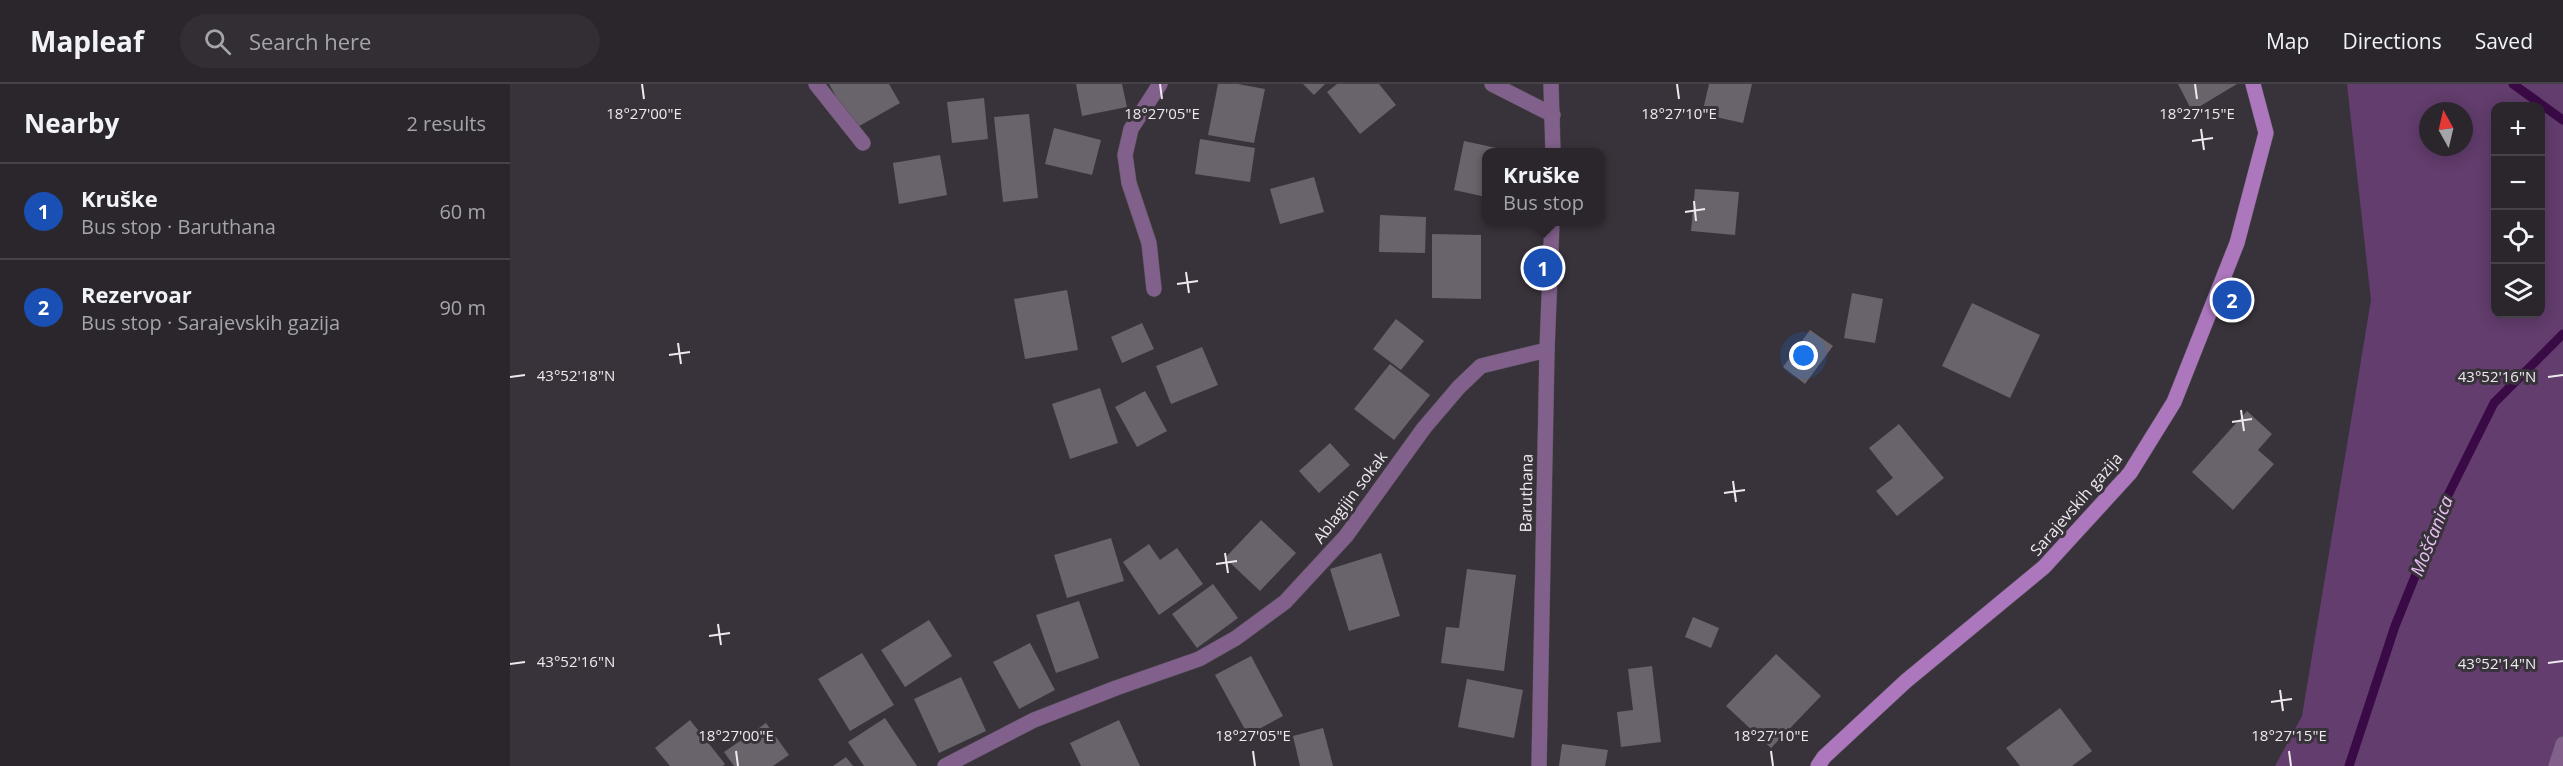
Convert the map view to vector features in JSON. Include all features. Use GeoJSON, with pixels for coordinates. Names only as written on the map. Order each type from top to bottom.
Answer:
{"type":"FeatureCollection","features":[{"type":"Feature","properties":{"kind":"main road","name":"Sarajevskih gazija"},"geometry":{"type":"LineString","coordinates":[[1818,766],[1824,757],[1906,681],[2044,567],[2130,473],[2174,402],[2237,243],[2266,133],[2253,84]]}},
{"type":"Feature","properties":{"kind":"street"},"geometry":{"type":"LineString","coordinates":[[816,84],[863,143]]}},
{"type":"Feature","properties":{"kind":"street"},"geometry":{"type":"LineString","coordinates":[[1154,289],[1149,243],[1129,183],[1125,155],[1131,129],[1160,84]]}},
{"type":"Feature","properties":{"kind":"street"},"geometry":{"type":"LineString","coordinates":[[1492,84],[1553,115]]}},
{"type":"Feature","properties":{"kind":"street"},"geometry":{"type":"LineString","coordinates":[[1551,84],[1553,148]]}},
{"type":"Feature","properties":{"kind":"street","name":"Baruthana"},"geometry":{"type":"LineString","coordinates":[[1539,766],[1546,350],[1552,226]]}},
{"type":"Feature","properties":{"kind":"street","name":"Ablagijin sokak"},"geometry":{"type":"LineString","coordinates":[[945,766],[1034,720],[1199,659],[1236,638],[1285,602],[1346,536],[1424,428],[1481,366],[1546,350]]}},
{"type":"Feature","properties":{"kind":"street"},"geometry":{"type":"LineString","coordinates":[[2556,766],[2563,744]]}},
{"type":"Feature","properties":{"kind":"shaded area"},"geometry":{"type":"Polygon","coordinates":[[[2347,84],[2563,84],[2563,766],[2275,766],[2302,716],[2371,300],[2347,84]]]}},
{"type":"Feature","properties":{"kind":"building"},"geometry":{"type":"Polygon","coordinates":[[[829,84],[889,84],[900,103],[854,129],[829,84]]]}},
{"type":"Feature","properties":{"kind":"building"},"geometry":{"type":"Polygon","coordinates":[[[1076,84],[1122,84],[1127,107],[1082,116],[1076,84]]]}},
{"type":"Feature","properties":{"kind":"building"},"geometry":{"type":"Polygon","coordinates":[[[1218,84],[1238,84],[1265,89],[1254,143],[1208,135],[1218,84]]]}},
{"type":"Feature","properties":{"kind":"building"},"geometry":{"type":"Polygon","coordinates":[[[1303,84],[1325,84],[1314,95],[1303,84]]]}},
{"type":"Feature","properties":{"kind":"building"},"geometry":{"type":"Polygon","coordinates":[[[1337,84],[1379,84],[1396,105],[1360,134],[1327,92],[1337,84]]]}},
{"type":"Feature","properties":{"kind":"building"},"geometry":{"type":"Polygon","coordinates":[[[1709,84],[1752,84],[1743,123],[1702,114],[1709,84]]]}},
{"type":"Feature","properties":{"kind":"building"},"geometry":{"type":"Polygon","coordinates":[[[2178,84],[2237,84],[2192,111],[2178,84]]]}},
{"type":"Feature","properties":{"kind":"building"},"geometry":{"type":"Polygon","coordinates":[[[984,98],[988,139],[952,143],[947,102],[984,98]]]}},
{"type":"Feature","properties":{"kind":"building"},"geometry":{"type":"Polygon","coordinates":[[[1029,114],[1038,198],[1003,202],[994,117],[1029,114]]]}},
{"type":"Feature","properties":{"kind":"building"},"geometry":{"type":"Polygon","coordinates":[[[1054,128],[1101,140],[1092,175],[1045,164],[1054,128]]]}},
{"type":"Feature","properties":{"kind":"building"},"geometry":{"type":"Polygon","coordinates":[[[1200,139],[1255,148],[1250,182],[1195,174],[1200,139]]]}},
{"type":"Feature","properties":{"kind":"building"},"geometry":{"type":"Polygon","coordinates":[[[1464,141],[1497,148],[1482,148],[1482,196],[1454,190],[1464,141]]]}},
{"type":"Feature","properties":{"kind":"building"},"geometry":{"type":"Polygon","coordinates":[[[940,155],[947,195],[899,204],[893,163],[940,155]]]}},
{"type":"Feature","properties":{"kind":"building"},"geometry":{"type":"Polygon","coordinates":[[[1314,177],[1324,212],[1280,224],[1270,189],[1314,177]]]}},
{"type":"Feature","properties":{"kind":"building"},"geometry":{"type":"Polygon","coordinates":[[[1695,189],[1739,192],[1735,235],[1691,231],[1695,189]]]}},
{"type":"Feature","properties":{"kind":"building"},"geometry":{"type":"Polygon","coordinates":[[[1380,215],[1426,217],[1425,253],[1379,252],[1380,215]]]}},
{"type":"Feature","properties":{"kind":"building"},"geometry":{"type":"Polygon","coordinates":[[[1432,234],[1481,235],[1481,299],[1432,298],[1432,234]]]}},
{"type":"Feature","properties":{"kind":"building"},"geometry":{"type":"Polygon","coordinates":[[[1067,290],[1078,350],[1025,359],[1014,299],[1067,290]]]}},
{"type":"Feature","properties":{"kind":"building"},"geometry":{"type":"Polygon","coordinates":[[[1852,293],[1883,299],[1875,343],[1844,338],[1852,293]]]}},
{"type":"Feature","properties":{"kind":"building"},"geometry":{"type":"Polygon","coordinates":[[[1972,303],[2040,335],[2010,398],[1942,366],[1972,303]]]}},
{"type":"Feature","properties":{"kind":"building"},"geometry":{"type":"Polygon","coordinates":[[[1396,319],[1424,341],[1401,370],[1373,349],[1396,319]]]}},
{"type":"Feature","properties":{"kind":"building"},"geometry":{"type":"Polygon","coordinates":[[[1142,323],[1154,349],[1122,363],[1111,337],[1142,323]]]}},
{"type":"Feature","properties":{"kind":"building"},"geometry":{"type":"Polygon","coordinates":[[[1810,330],[1833,346],[1805,384],[1783,367],[1810,330]]]}},
{"type":"Feature","properties":{"kind":"building"},"geometry":{"type":"Polygon","coordinates":[[[1202,347],[1218,385],[1171,404],[1156,366],[1202,347]]]}},
{"type":"Feature","properties":{"kind":"building"},"geometry":{"type":"Polygon","coordinates":[[[1390,364],[1430,395],[1394,440],[1354,409],[1390,364]]]}},
{"type":"Feature","properties":{"kind":"building"},"geometry":{"type":"Polygon","coordinates":[[[1100,388],[1118,443],[1070,459],[1052,404],[1100,388]]]}},
{"type":"Feature","properties":{"kind":"building"},"geometry":{"type":"Polygon","coordinates":[[[1145,391],[1167,431],[1137,447],[1115,407],[1145,391]]]}},
{"type":"Feature","properties":{"kind":"building"},"geometry":{"type":"Polygon","coordinates":[[[2247,411],[2272,434],[2258,450],[2274,464],[2233,510],[2192,472],[2247,411]]]}},
{"type":"Feature","properties":{"kind":"building"},"geometry":{"type":"Polygon","coordinates":[[[1899,424],[1944,478],[1897,516],[1876,491],[1893,478],[1869,448],[1899,424]]]}},
{"type":"Feature","properties":{"kind":"building"},"geometry":{"type":"Polygon","coordinates":[[[1330,443],[1350,465],[1319,493],[1299,471],[1330,443]]]}},
{"type":"Feature","properties":{"kind":"building"},"geometry":{"type":"Polygon","coordinates":[[[1261,520],[1296,553],[1260,591],[1225,558],[1261,520]]]}},
{"type":"Feature","properties":{"kind":"building"},"geometry":{"type":"Polygon","coordinates":[[[1111,538],[1124,581],[1067,598],[1054,555],[1111,538]]]}},
{"type":"Feature","properties":{"kind":"building"},"geometry":{"type":"Polygon","coordinates":[[[1149,544],[1160,560],[1177,548],[1203,584],[1159,615],[1123,562],[1149,544]]]}},
{"type":"Feature","properties":{"kind":"building"},"geometry":{"type":"Polygon","coordinates":[[[1381,553],[1400,616],[1349,631],[1330,569],[1381,553]]]}},
{"type":"Feature","properties":{"kind":"building"},"geometry":{"type":"Polygon","coordinates":[[[1467,569],[1516,575],[1504,671],[1441,663],[1446,627],[1459,628],[1467,569]]]}},
{"type":"Feature","properties":{"kind":"building"},"geometry":{"type":"Polygon","coordinates":[[[1213,584],[1238,618],[1197,648],[1172,614],[1213,584]]]}},
{"type":"Feature","properties":{"kind":"building"},"geometry":{"type":"Polygon","coordinates":[[[1079,601],[1099,658],[1056,673],[1036,615],[1079,601]]]}},
{"type":"Feature","properties":{"kind":"building"},"geometry":{"type":"Polygon","coordinates":[[[1693,617],[1719,628],[1711,648],[1685,637],[1693,617]]]}},
{"type":"Feature","properties":{"kind":"building"},"geometry":{"type":"Polygon","coordinates":[[[929,620],[952,656],[905,687],[881,650],[929,620]]]}},
{"type":"Feature","properties":{"kind":"building"},"geometry":{"type":"Polygon","coordinates":[[[1030,643],[1055,690],[1019,709],[993,662],[1030,643]]]}},
{"type":"Feature","properties":{"kind":"building"},"geometry":{"type":"Polygon","coordinates":[[[862,653],[894,705],[850,731],[818,679],[862,653]]]}},
{"type":"Feature","properties":{"kind":"building"},"geometry":{"type":"Polygon","coordinates":[[[1776,654],[1821,696],[1771,748],[1726,706],[1776,654]]]}},
{"type":"Feature","properties":{"kind":"building"},"geometry":{"type":"Polygon","coordinates":[[[1251,656],[1283,716],[1248,735],[1215,675],[1251,656]]]}},
{"type":"Feature","properties":{"kind":"building"},"geometry":{"type":"Polygon","coordinates":[[[1652,666],[1661,742],[1621,747],[1617,712],[1633,710],[1628,669],[1652,666]]]}},
{"type":"Feature","properties":{"kind":"building"},"geometry":{"type":"Polygon","coordinates":[[[961,677],[986,731],[939,753],[914,699],[961,677]]]}},
{"type":"Feature","properties":{"kind":"building"},"geometry":{"type":"Polygon","coordinates":[[[1467,679],[1523,690],[1514,738],[1458,727],[1467,679]]]}},
{"type":"Feature","properties":{"kind":"building"},"geometry":{"type":"Polygon","coordinates":[[[2060,708],[2092,751],[2072,766],[2020,766],[2006,748],[2060,708]]]}},
{"type":"Feature","properties":{"kind":"building"},"geometry":{"type":"Polygon","coordinates":[[[885,718],[917,766],[864,766],[848,742],[885,718]]]}},
{"type":"Feature","properties":{"kind":"building"},"geometry":{"type":"Polygon","coordinates":[[[690,720],[725,764],[723,766],[670,766],[655,748],[690,720]]]}},
{"type":"Feature","properties":{"kind":"building"},"geometry":{"type":"Polygon","coordinates":[[[1119,720],[1140,766],[1081,766],[1070,743],[1119,720]]]}},
{"type":"Feature","properties":{"kind":"building"},"geometry":{"type":"Polygon","coordinates":[[[766,723],[789,755],[773,766],[734,766],[724,752],[766,723]]]}},
{"type":"Feature","properties":{"kind":"building"},"geometry":{"type":"Polygon","coordinates":[[[1323,728],[1333,766],[1300,766],[1293,736],[1323,728]]]}},
{"type":"Feature","properties":{"kind":"building"},"geometry":{"type":"Polygon","coordinates":[[[1562,744],[1608,750],[1605,766],[1559,766],[1562,744]]]}},
{"type":"Feature","properties":{"kind":"building"},"geometry":{"type":"Polygon","coordinates":[[[846,757],[853,766],[833,766],[846,757]]]}},
{"type":"Feature","properties":{"kind":"waterway","name":"Mošćanica"},"geometry":{"type":"LineString","coordinates":[[2513,84],[2563,120]]}},
{"type":"Feature","properties":{"kind":"waterway","name":"Mošćanica"},"geometry":{"type":"LineString","coordinates":[[2349,766],[2395,626],[2448,495],[2494,403],[2563,334]]}},
{"type":"Feature","properties":{"kind":"place","name":"Kruške"},"geometry":{"type":"Point","coordinates":[1543,268]}},
{"type":"Feature","properties":{"kind":"place","name":"Rezervoar"},"geometry":{"type":"Point","coordinates":[2232,300]}}]}
